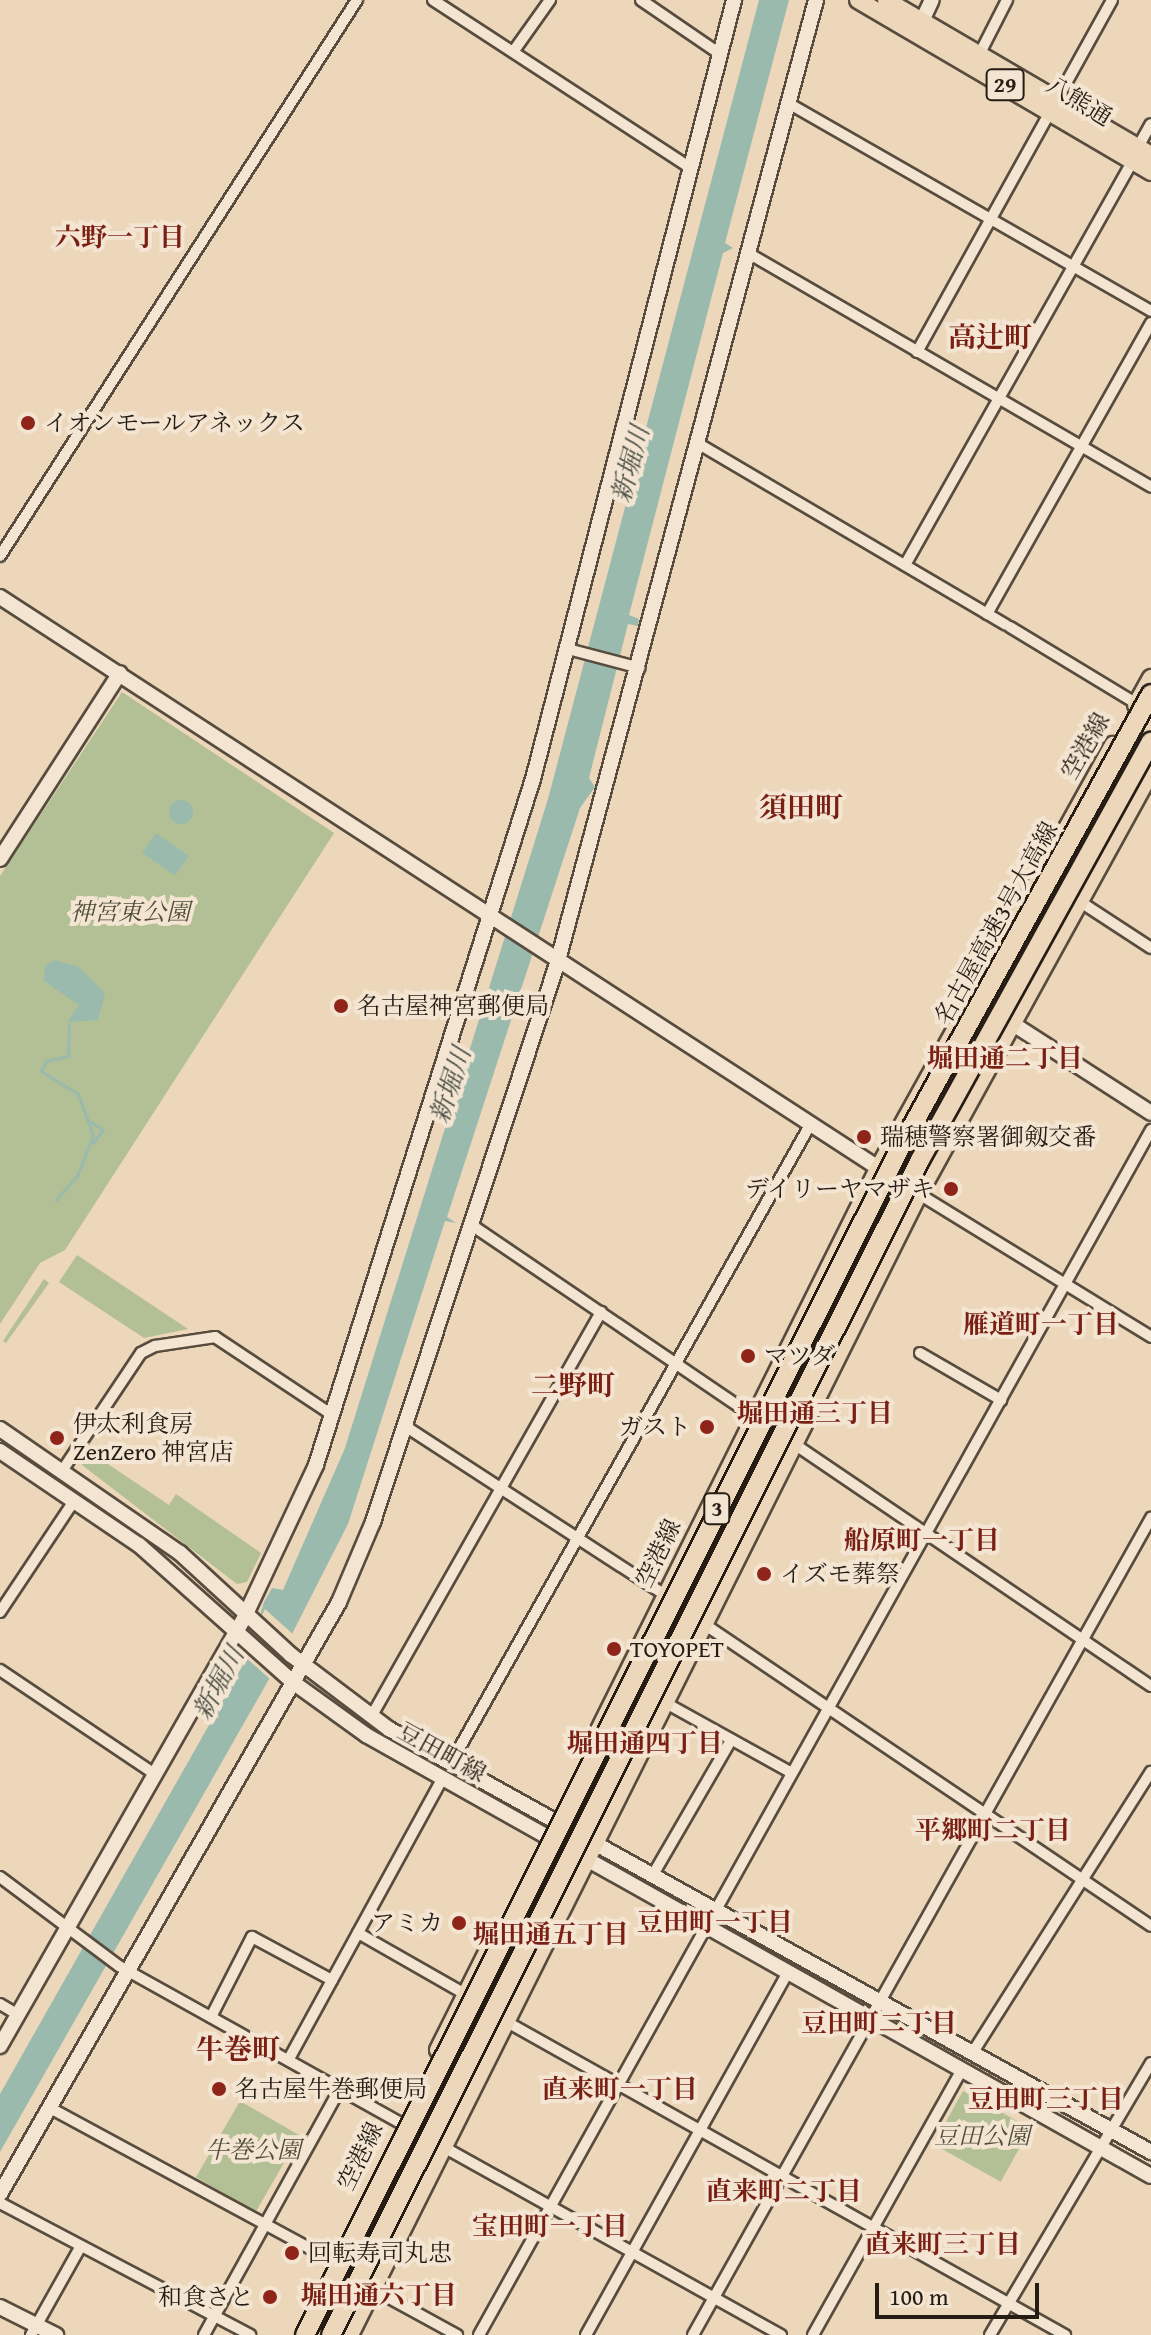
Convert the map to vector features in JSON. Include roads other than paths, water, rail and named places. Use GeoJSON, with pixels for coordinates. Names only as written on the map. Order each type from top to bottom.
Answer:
{"type":"FeatureCollection","features":[{"type":"Feature","properties":{"kind":"highway","name":"名古屋高速3号大高線"},"geometry":{"type":"LineString","coordinates":[[302,2335],[885,1178],[1144,699]]}},
{"type":"Feature","properties":{"kind":"highway"},"geometry":{"type":"LineString","coordinates":[[800,1395],[836,1304],[964,1057],[1151,722]]}},
{"type":"Feature","properties":{"kind":"highway","name":"名古屋高速3号大高線"},"geometry":{"type":"LineString","coordinates":[[331,2335],[800,1395],[1151,741]]}},
{"type":"Feature","properties":{"kind":"highway"},"geometry":{"type":"LineString","coordinates":[[302,2335],[387,2198],[639,1681]]}},
{"type":"Feature","properties":{"kind":"main road","name":"八熊通"},"geometry":{"type":"LineString","coordinates":[[858,0],[1141,154],[1151,172]]}},
{"type":"Feature","properties":{"kind":"main road","name":"八熊通"},"geometry":{"type":"LineString","coordinates":[[886,0],[979,55],[1054,106]]}},
{"type":"Feature","properties":{"kind":"main road","name":"空港線"},"geometry":{"type":"LineString","coordinates":[[302,2335],[465,1994],[548,1835],[878,1169],[1144,699],[1151,678]]}},
{"type":"Feature","properties":{"kind":"main road"},"geometry":{"type":"LineString","coordinates":[[350,2335],[919,1194],[1151,772]]}},
{"type":"Feature","properties":{"kind":"street"},"geometry":{"type":"LineString","coordinates":[[0,556],[357,0]]}},
{"type":"Feature","properties":{"kind":"street"},"geometry":{"type":"LineString","coordinates":[[433,0],[691,168]]}},
{"type":"Feature","properties":{"kind":"street"},"geometry":{"type":"LineString","coordinates":[[513,52],[550,0]]}},
{"type":"Feature","properties":{"kind":"street"},"geometry":{"type":"LineString","coordinates":[[641,0],[720,54]]}},
{"type":"Feature","properties":{"kind":"street"},"geometry":{"type":"LineString","coordinates":[[0,2046],[155,1774],[252,1619],[316,1465],[495,920],[573,650],[734,0]]}},
{"type":"Feature","properties":{"kind":"street"},"geometry":{"type":"LineString","coordinates":[[0,2194],[52,2109],[124,1969],[304,1666],[359,1557],[408,1428],[473,1226],[552,961],[699,444],[816,0]]}},
{"type":"Feature","properties":{"kind":"street"},"geometry":{"type":"LineString","coordinates":[[922,21],[932,0]]}},
{"type":"Feature","properties":{"kind":"street"},"geometry":{"type":"LineString","coordinates":[[979,55],[1007,0]]}},
{"type":"Feature","properties":{"kind":"street"},"geometry":{"type":"LineString","coordinates":[[917,352],[1112,0]]}},
{"type":"Feature","properties":{"kind":"street"},"geometry":{"type":"LineString","coordinates":[[788,103],[1151,311]]}},
{"type":"Feature","properties":{"kind":"street"},"geometry":{"type":"LineString","coordinates":[[905,565],[1073,266],[1141,154],[1151,124]]}},
{"type":"Feature","properties":{"kind":"street"},"geometry":{"type":"LineString","coordinates":[[748,253],[1151,487]]}},
{"type":"Feature","properties":{"kind":"street"},"geometry":{"type":"LineString","coordinates":[[987,614],[1151,323]]}},
{"type":"Feature","properties":{"kind":"street"},"geometry":{"type":"LineString","coordinates":[[699,444],[987,614],[1144,699]]}},
{"type":"Feature","properties":{"kind":"street"},"geometry":{"type":"LineString","coordinates":[[0,597],[495,920],[552,961],[1064,1286],[1151,1337]]}},
{"type":"Feature","properties":{"kind":"street"},"geometry":{"type":"LineString","coordinates":[[573,650],[634,667]]}},
{"type":"Feature","properties":{"kind":"street"},"geometry":{"type":"LineString","coordinates":[[0,859],[120,673]]}},
{"type":"Feature","properties":{"kind":"street"},"geometry":{"type":"LineString","coordinates":[[1079,901],[1151,948]]}},
{"type":"Feature","properties":{"kind":"street"},"geometry":{"type":"LineString","coordinates":[[1013,1024],[1151,1113]]}},
{"type":"Feature","properties":{"kind":"street"},"geometry":{"type":"LineString","coordinates":[[451,1763],[810,1125]]}},
{"type":"Feature","properties":{"kind":"street"},"geometry":{"type":"LineString","coordinates":[[717,1908],[1151,1130]]}},
{"type":"Feature","properties":{"kind":"street"},"geometry":{"type":"LineString","coordinates":[[473,1226],[1151,1686]]}},
{"type":"Feature","properties":{"kind":"street"},"geometry":{"type":"LineString","coordinates":[[371,1717],[601,1312]]}},
{"type":"Feature","properties":{"kind":"street"},"geometry":{"type":"LineString","coordinates":[[62,1471],[141,1353],[155,1346],[215,1337],[331,1414]]}},
{"type":"Feature","properties":{"kind":"street"},"geometry":{"type":"LineString","coordinates":[[920,1353],[1001,1400]]}},
{"type":"Feature","properties":{"kind":"street"},"geometry":{"type":"LineString","coordinates":[[408,1428],[665,1595]]}},
{"type":"Feature","properties":{"kind":"street"},"geometry":{"type":"LineString","coordinates":[[0,1429],[170,1545],[252,1619]]}},
{"type":"Feature","properties":{"kind":"street"},"geometry":{"type":"LineString","coordinates":[[0,1451],[139,1545],[242,1635]]}},
{"type":"Feature","properties":{"kind":"street"},"geometry":{"type":"LineString","coordinates":[[0,1612],[74,1501]]}},
{"type":"Feature","properties":{"kind":"street"},"geometry":{"type":"LineString","coordinates":[[693,2335],[1151,1518]]}},
{"type":"Feature","properties":{"kind":"street","name":"豆田町線"},"geometry":{"type":"LineString","coordinates":[[252,1619],[304,1666],[371,1717],[1151,2152]]}},
{"type":"Feature","properties":{"kind":"street"},"geometry":{"type":"LineString","coordinates":[[704,1624],[1151,1926]]}},
{"type":"Feature","properties":{"kind":"street","name":"豆田町線"},"geometry":{"type":"LineString","coordinates":[[242,1635],[294,1683],[443,1778],[1151,2176]]}},
{"type":"Feature","properties":{"kind":"street"},"geometry":{"type":"LineString","coordinates":[[0,1670],[155,1774]]}},
{"type":"Feature","properties":{"kind":"street"},"geometry":{"type":"LineString","coordinates":[[664,1702],[792,1773]]}},
{"type":"Feature","properties":{"kind":"street"},"geometry":{"type":"LineString","coordinates":[[654,1873],[731,1740]]}},
{"type":"Feature","properties":{"kind":"street"},"geometry":{"type":"LineString","coordinates":[[973,2052],[1151,1772]]}},
{"type":"Feature","properties":{"kind":"street"},"geometry":{"type":"LineString","coordinates":[[290,2057],[443,1778]]}},
{"type":"Feature","properties":{"kind":"street"},"geometry":{"type":"LineString","coordinates":[[0,1877],[66,1930],[124,1969],[290,2057],[781,2335]]}},
{"type":"Feature","properties":{"kind":"street"},"geometry":{"type":"LineString","coordinates":[[479,2335],[707,1925]]}},
{"type":"Feature","properties":{"kind":"street"},"geometry":{"type":"LineString","coordinates":[[358,1933],[465,1994]]}},
{"type":"Feature","properties":{"kind":"street"},"geometry":{"type":"LineString","coordinates":[[211,2017],[252,1937],[332,1980]]}},
{"type":"Feature","properties":{"kind":"street"},"geometry":{"type":"LineString","coordinates":[[586,2335],[788,1972]]}},
{"type":"Feature","properties":{"kind":"street"},"geometry":{"type":"LineString","coordinates":[[0,2004],[18,2015]]}},
{"type":"Feature","properties":{"kind":"street"},"geometry":{"type":"LineString","coordinates":[[507,2022],[1065,2335]]}},
{"type":"Feature","properties":{"kind":"street"},"geometry":{"type":"LineString","coordinates":[[990,2335],[1098,2146],[1151,2063]]}},
{"type":"Feature","properties":{"kind":"street"},"geometry":{"type":"LineString","coordinates":[[813,2335],[962,2070]]}},
{"type":"Feature","properties":{"kind":"street"},"geometry":{"type":"LineString","coordinates":[[204,2335],[341,2087]]}},
{"type":"Feature","properties":{"kind":"street"},"geometry":{"type":"LineString","coordinates":[[52,2109],[335,2262]]}},
{"type":"Feature","properties":{"kind":"street"},"geometry":{"type":"LineString","coordinates":[[0,2203],[250,2335]]}},
{"type":"Feature","properties":{"kind":"street"},"geometry":{"type":"LineString","coordinates":[[34,2330],[81,2246]]}},
{"type":"Feature","properties":{"kind":"street"},"geometry":{"type":"LineString","coordinates":[[373,2289],[457,2335]]}},
{"type":"Feature","properties":{"kind":"street"},"geometry":{"type":"LineString","coordinates":[[0,2307],[34,2330],[56,2335]]}},
{"type":"Feature","properties":{"kind":"waterway"},"geometry":{"type":"LineString","coordinates":[[56,1200],[77,1176],[93,1135],[78,1094],[41,1071],[46,1061],[68,1056],[69,1024]]}},
{"type":"Feature","properties":{"kind":"waterway"},"geometry":{"type":"LineString","coordinates":[[91,1122],[103,1130],[93,1143]]}},
{"type":"Feature","properties":{"kind":"place","name":"イオンモールアネックス"},"geometry":{"type":"Point","coordinates":[28,423]}},
{"type":"Feature","properties":{"kind":"place","name":"名古屋神宮郵便局"},"geometry":{"type":"Point","coordinates":[341,1006]}},
{"type":"Feature","properties":{"kind":"place","name":"瑞穂警察署御剱交番"},"geometry":{"type":"Point","coordinates":[864,1137]}},
{"type":"Feature","properties":{"kind":"place","name":"デイリーヤマザキ"},"geometry":{"type":"Point","coordinates":[951,1189]}},
{"type":"Feature","properties":{"kind":"place","name":"マツダ"},"geometry":{"type":"Point","coordinates":[748,1356]}},
{"type":"Feature","properties":{"kind":"place","name":"ガスト"},"geometry":{"type":"Point","coordinates":[707,1427]}},
{"type":"Feature","properties":{"kind":"place","name":"伊太利食房 ZenZero 神宮店"},"geometry":{"type":"Point","coordinates":[57,1438]}},
{"type":"Feature","properties":{"kind":"place","name":"イズモ葬祭"},"geometry":{"type":"Point","coordinates":[764,1574]}},
{"type":"Feature","properties":{"kind":"place","name":"TOYOPET"},"geometry":{"type":"Point","coordinates":[614,1649]}},
{"type":"Feature","properties":{"kind":"place","name":"アミカ"},"geometry":{"type":"Point","coordinates":[459,1923]}},
{"type":"Feature","properties":{"kind":"place","name":"名古屋牛巻郵便局"},"geometry":{"type":"Point","coordinates":[219,2089]}},
{"type":"Feature","properties":{"kind":"place","name":"回転寿司丸忠"},"geometry":{"type":"Point","coordinates":[292,2253]}},
{"type":"Feature","properties":{"kind":"place","name":"和食さと"},"geometry":{"type":"Point","coordinates":[270,2297]}},
{"type":"Feature","properties":{"kind":"district","name":"六野一丁目"},"geometry":{"type":"Point","coordinates":[120,237]}},
{"type":"Feature","properties":{"kind":"district","name":"高辻町"},"geometry":{"type":"Point","coordinates":[990,337]}},
{"type":"Feature","properties":{"kind":"district","name":"須田町"},"geometry":{"type":"Point","coordinates":[801,807]}},
{"type":"Feature","properties":{"kind":"district","name":"堀田通二丁目"},"geometry":{"type":"Point","coordinates":[1005,1058]}},
{"type":"Feature","properties":{"kind":"district","name":"雁道町一丁目"},"geometry":{"type":"Point","coordinates":[1041,1324]}},
{"type":"Feature","properties":{"kind":"district","name":"二野町"},"geometry":{"type":"Point","coordinates":[573,1385]}},
{"type":"Feature","properties":{"kind":"district","name":"堀田通三丁目"},"geometry":{"type":"Point","coordinates":[815,1413]}},
{"type":"Feature","properties":{"kind":"district","name":"船原町一丁目"},"geometry":{"type":"Point","coordinates":[922,1540]}},
{"type":"Feature","properties":{"kind":"district","name":"堀田通四丁目"},"geometry":{"type":"Point","coordinates":[645,1743]}},
{"type":"Feature","properties":{"kind":"district","name":"平郷町二丁目"},"geometry":{"type":"Point","coordinates":[993,1830]}},
{"type":"Feature","properties":{"kind":"district","name":"豆田町一丁目"},"geometry":{"type":"Point","coordinates":[715,1922]}},
{"type":"Feature","properties":{"kind":"district","name":"堀田通五丁目"},"geometry":{"type":"Point","coordinates":[551,1934]}},
{"type":"Feature","properties":{"kind":"district","name":"豆田町二丁目"},"geometry":{"type":"Point","coordinates":[879,2023]}},
{"type":"Feature","properties":{"kind":"district","name":"牛巻町"},"geometry":{"type":"Point","coordinates":[238,2049]}},
{"type":"Feature","properties":{"kind":"district","name":"直来町一丁目"},"geometry":{"type":"Point","coordinates":[620,2089]}},
{"type":"Feature","properties":{"kind":"district","name":"豆田町三丁目"},"geometry":{"type":"Point","coordinates":[1046,2099]}},
{"type":"Feature","properties":{"kind":"district","name":"直来町二丁目"},"geometry":{"type":"Point","coordinates":[784,2191]}},
{"type":"Feature","properties":{"kind":"district","name":"宝田町一丁目"},"geometry":{"type":"Point","coordinates":[550,2226]}},
{"type":"Feature","properties":{"kind":"district","name":"直来町三丁目"},"geometry":{"type":"Point","coordinates":[943,2244]}},
{"type":"Feature","properties":{"kind":"district","name":"堀田通六丁目"},"geometry":{"type":"Point","coordinates":[379,2295]}},
{"type":"Feature","properties":{"kind":"water label","name":"新堀川"},"geometry":{"type":"Point","coordinates":[630,464]}},
{"type":"Feature","properties":{"kind":"water label","name":"新堀川"},"geometry":{"type":"Point","coordinates":[450,1085]}},
{"type":"Feature","properties":{"kind":"water label","name":"新堀川"},"geometry":{"type":"Point","coordinates":[218,1683]}},
{"type":"Feature","properties":{"kind":"park label","name":"神宮東公園"},"geometry":{"type":"Point","coordinates":[130,912]}},
{"type":"Feature","properties":{"kind":"park label","name":"豆田公園"},"geometry":{"type":"Point","coordinates":[982,2136]}},
{"type":"Feature","properties":{"kind":"park label","name":"牛巻公園"},"geometry":{"type":"Point","coordinates":[253,2150]}}]}
